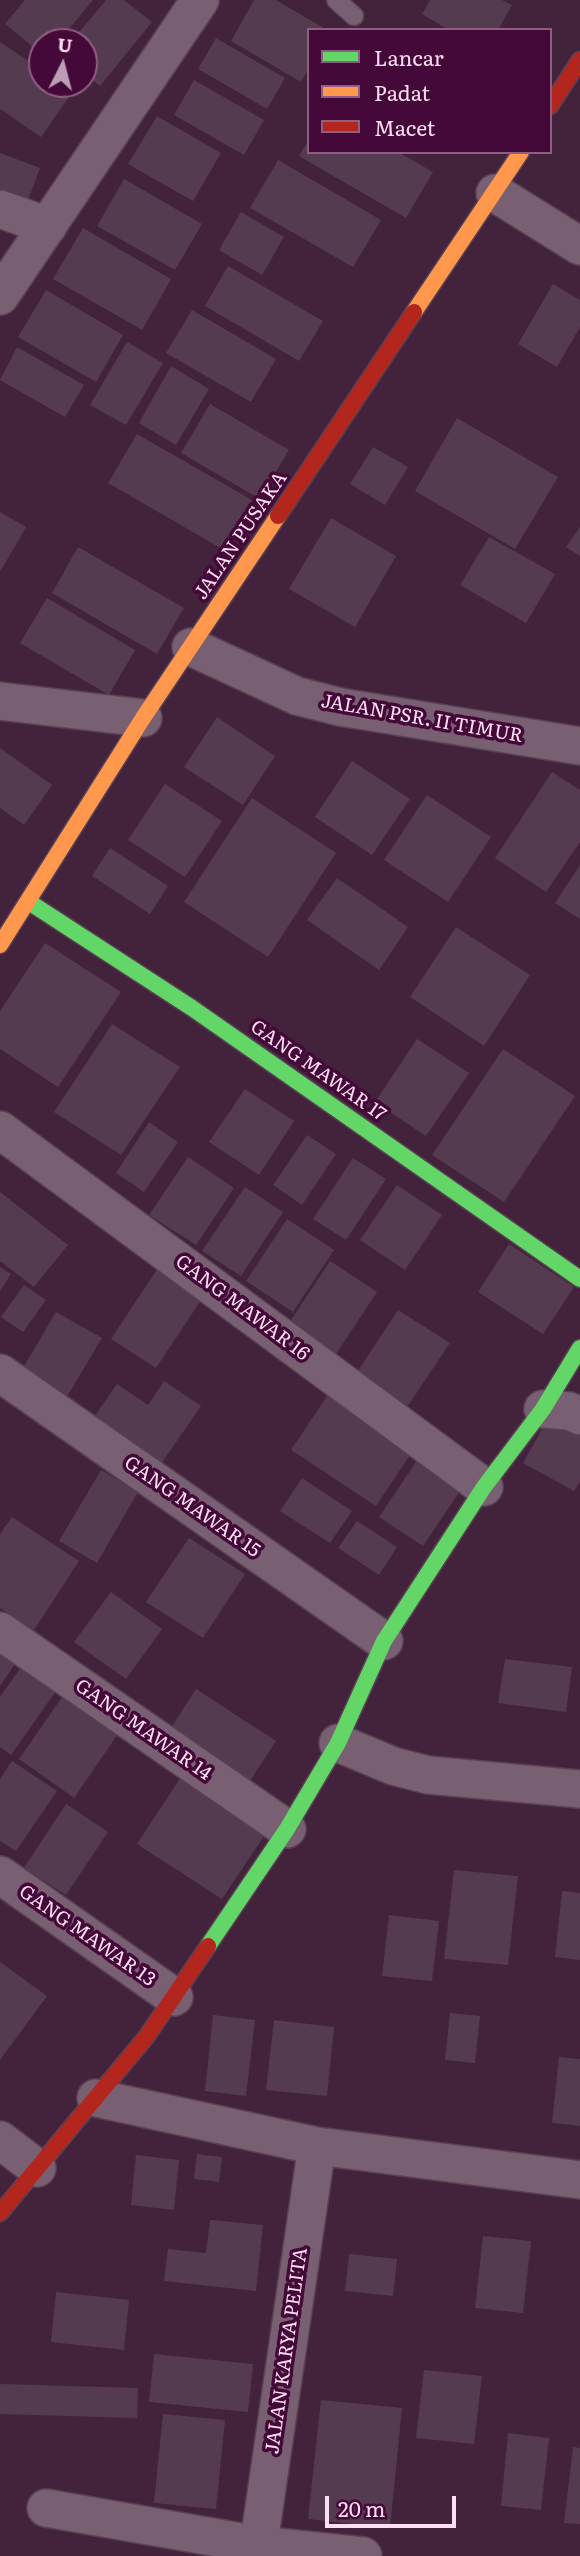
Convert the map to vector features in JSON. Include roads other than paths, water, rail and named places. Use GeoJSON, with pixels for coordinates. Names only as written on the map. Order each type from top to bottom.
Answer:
{"type":"FeatureCollection","features":[{"type":"Feature","properties":{"kind":"street"},"geometry":{"type":"LineString","coordinates":[[0,296],[48,226],[183,6]]}},
{"type":"Feature","properties":{"kind":"street"},"geometry":{"type":"LineString","coordinates":[[552,103],[580,60]]}},
{"type":"Feature","properties":{"kind":"street","name":"JALAN PUSAKA"},"geometry":{"type":"LineString","coordinates":[[0,945],[143,718],[520,154]]}},
{"type":"Feature","properties":{"kind":"street"},"geometry":{"type":"LineString","coordinates":[[495,193],[580,246]]}},
{"type":"Feature","properties":{"kind":"street"},"geometry":{"type":"LineString","coordinates":[[0,209],[48,226]]}},
{"type":"Feature","properties":{"kind":"street","name":"JALAN PSR. II TIMUR"},"geometry":{"type":"LineString","coordinates":[[191,647],[275,687],[340,708],[580,746]]}},
{"type":"Feature","properties":{"kind":"street"},"geometry":{"type":"LineString","coordinates":[[0,701],[143,718]]}},
{"type":"Feature","properties":{"kind":"street","name":"GANG MAWAR 17"},"geometry":{"type":"LineString","coordinates":[[29,902],[192,1008],[580,1279]]}},
{"type":"Feature","properties":{"kind":"street","name":"GANG MAWAR 16"},"geometry":{"type":"LineString","coordinates":[[0,1130],[484,1488]]}},
{"type":"Feature","properties":{"kind":"street"},"geometry":{"type":"LineString","coordinates":[[0,2213],[148,2036],[287,1829],[338,1743],[384,1642],[484,1488],[542,1409],[580,1348]]}},
{"type":"Feature","properties":{"kind":"street","name":"GANG MAWAR 15"},"geometry":{"type":"LineString","coordinates":[[0,1373],[384,1642]]}},
{"type":"Feature","properties":{"kind":"street"},"geometry":{"type":"LineString","coordinates":[[542,1409],[569,1411],[580,1416]]}},
{"type":"Feature","properties":{"kind":"street","name":"GANG MAWAR 14"},"geometry":{"type":"LineString","coordinates":[[0,1631],[287,1829]]}},
{"type":"Feature","properties":{"kind":"street"},"geometry":{"type":"LineString","coordinates":[[338,1743],[393,1766],[428,1775],[580,1789]]}},
{"type":"Feature","properties":{"kind":"street","name":"GANG MAWAR 13"},"geometry":{"type":"LineString","coordinates":[[0,1875],[174,1997]]}},
{"type":"Feature","properties":{"kind":"street"},"geometry":{"type":"LineString","coordinates":[[96,2098],[317,2146],[580,2180]]}},
{"type":"Feature","properties":{"kind":"street"},"geometry":{"type":"LineString","coordinates":[[0,2140],[37,2168]]}},
{"type":"Feature","properties":{"kind":"street","name":"JALAN KARYA PELITA"},"geometry":{"type":"LineString","coordinates":[[257,2551],[317,2146]]}},
{"type":"Feature","properties":{"kind":"street"},"geometry":{"type":"LineString","coordinates":[[46,2508],[257,2551],[363,2556]]}},
{"type":"Feature","properties":{"kind":"lane"},"geometry":{"type":"LineString","coordinates":[[336,0],[354,16]]}}]}
